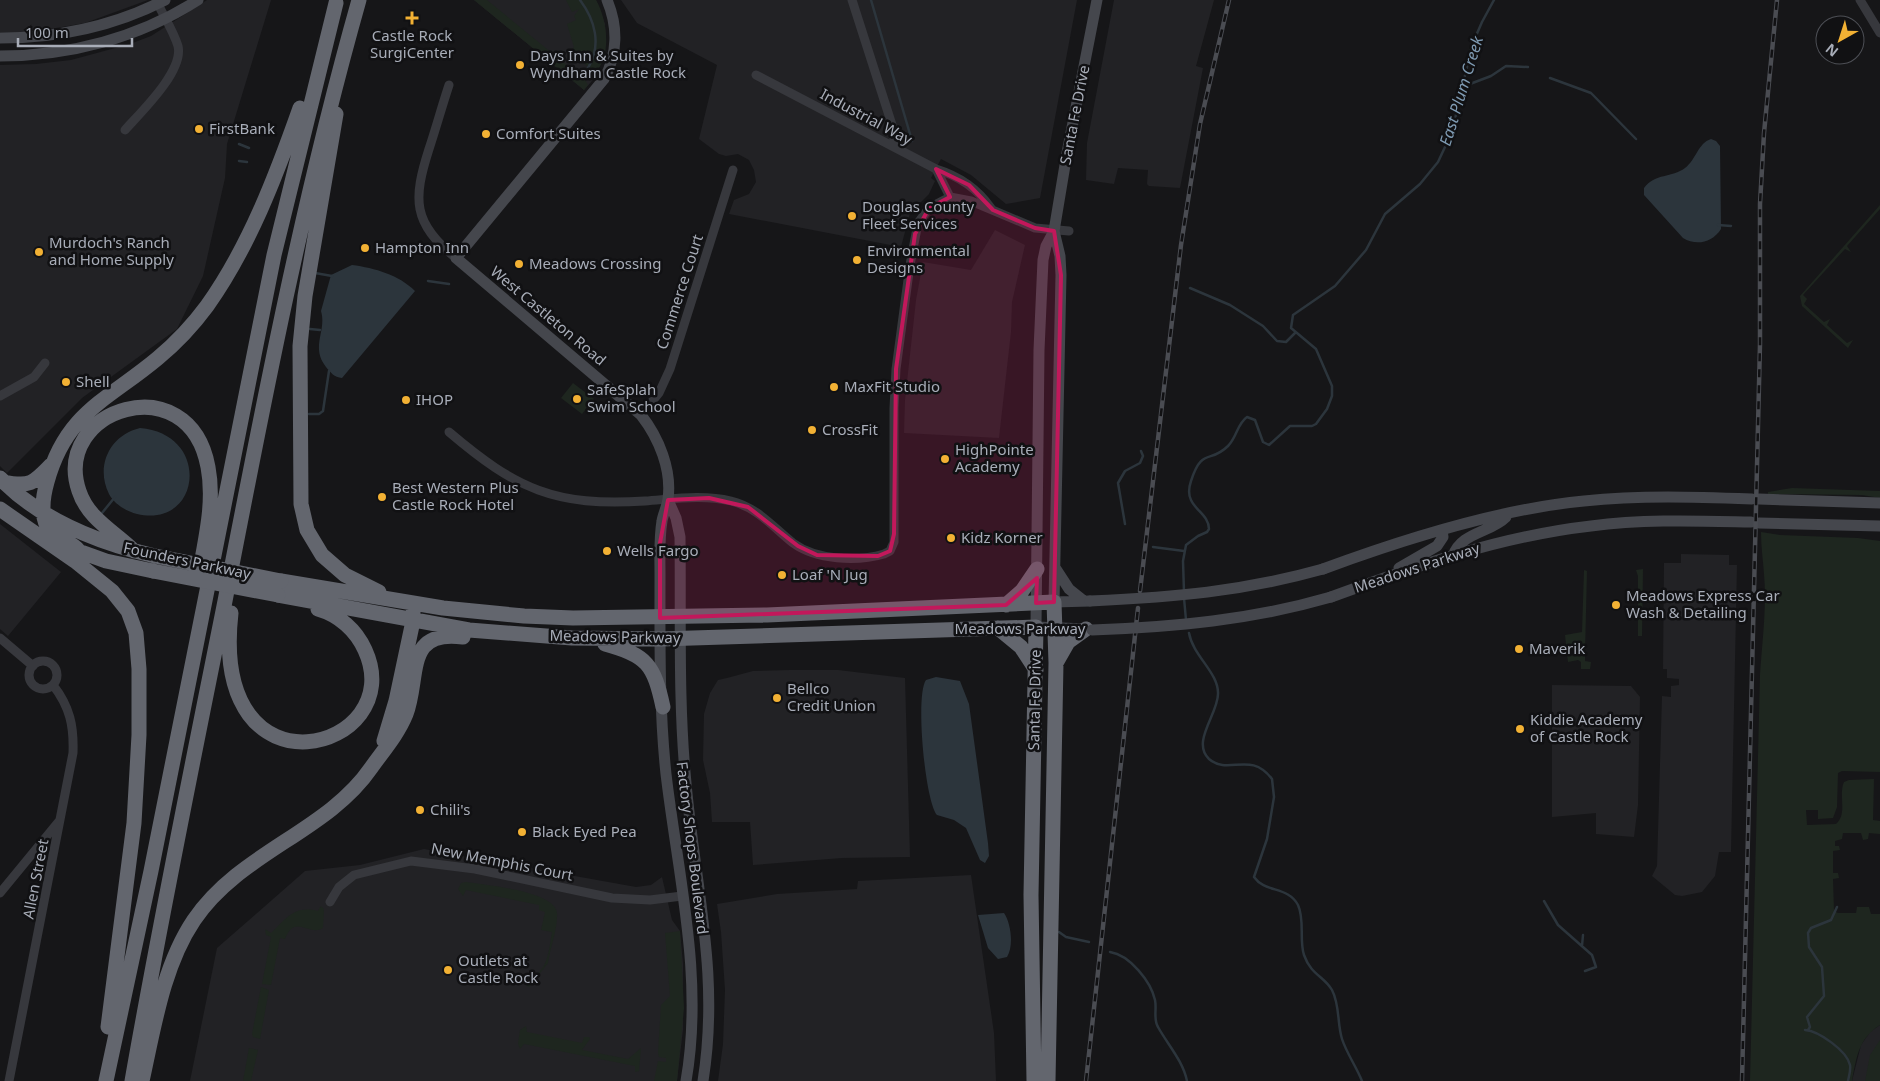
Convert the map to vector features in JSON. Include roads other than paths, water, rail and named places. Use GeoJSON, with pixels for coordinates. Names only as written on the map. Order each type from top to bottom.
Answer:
{"type":"FeatureCollection","features":[{"type":"Feature","properties":{"kind":"highway"},"geometry":{"type":"LineString","coordinates":[[132,1081],[156,943],[257,435],[312,174],[359,0]]}},
{"type":"Feature","properties":{"kind":"highway"},"geometry":{"type":"LineString","coordinates":[[79,551],[50,531],[43,512],[44,493],[52,464],[74,426],[84,415],[102,398],[152,363],[174,343],[206,307],[219,287],[257,216],[274,175],[336,1]]}},
{"type":"Feature","properties":{"kind":"highway"},"geometry":{"type":"LineString","coordinates":[[106,1081],[178,736],[274,255],[336,1]]}},
{"type":"Feature","properties":{"kind":"highway"},"geometry":{"type":"LineString","coordinates":[[347,43],[333,141],[305,296],[300,346],[300,497],[307,530],[322,555],[345,575],[411,609],[414,621],[396,701],[380,755]]}},
{"type":"Feature","properties":{"kind":"highway"},"geometry":{"type":"LineString","coordinates":[[134,551],[98,520],[85,505],[76,482],[78,456],[91,430],[106,417],[127,409],[154,408],[177,417],[192,430],[206,457],[210,484],[208,524],[178,694],[178,736]]}},
{"type":"Feature","properties":{"kind":"highway"},"geometry":{"type":"LineString","coordinates":[[257,435],[231,614],[229,636],[232,676],[241,703],[253,720],[262,728],[293,742],[323,740],[352,724],[364,706],[371,686],[367,654],[355,633],[340,619],[280,588]]}},
{"type":"Feature","properties":{"kind":"highway"},"geometry":{"type":"LineString","coordinates":[[2,480],[22,485],[31,483],[52,464]]}},
{"type":"Feature","properties":{"kind":"highway","name":"Founders Parkway"},"geometry":{"type":"LineString","coordinates":[[2,480],[43,512],[94,538],[134,551],[154,563]]}},
{"type":"Feature","properties":{"kind":"highway","name":"Founders Parkway"},"geometry":{"type":"LineString","coordinates":[[0,504],[50,540],[106,561],[154,563],[280,588],[395,600]]}},
{"type":"Feature","properties":{"kind":"highway"},"geometry":{"type":"LineString","coordinates":[[0,509],[75,561],[112,591],[128,611],[136,633],[139,669],[139,735],[134,823],[111,1012],[99,1081]]}},
{"type":"Feature","properties":{"kind":"highway"},"geometry":{"type":"LineString","coordinates":[[1006,605],[1022,591],[1037,569]]}},
{"type":"Feature","properties":{"kind":"highway","name":"Meadows Parkway"},"geometry":{"type":"LineString","coordinates":[[280,588],[414,621],[491,632],[581,638],[661,639],[1036,627]]}},
{"type":"Feature","properties":{"kind":"highway","name":"Meadows Parkway"},"geometry":{"type":"LineString","coordinates":[[395,600],[443,608],[524,616],[660,618],[1054,602]]}},
{"type":"Feature","properties":{"kind":"highway","name":"Santa Fe Drive"},"geometry":{"type":"LineString","coordinates":[[1048,1081],[1056,663],[1054,602]]}},
{"type":"Feature","properties":{"kind":"highway","name":"Santa Fe Drive"},"geometry":{"type":"LineString","coordinates":[[1034,1081],[1031,894],[1036,627]]}},
{"type":"Feature","properties":{"kind":"highway"},"geometry":{"type":"LineString","coordinates":[[998,628],[1020,646],[1036,670]]}},
{"type":"Feature","properties":{"kind":"highway"},"geometry":{"type":"LineString","coordinates":[[1056,663],[1068,642],[1089,629]]}},
{"type":"Feature","properties":{"kind":"highway"},"geometry":{"type":"LineString","coordinates":[[142,1081],[170,969],[180,943],[198,914],[213,895],[237,873],[343,799],[363,779],[396,732],[406,712],[416,664],[424,645],[438,637],[471,638],[491,632]]}},
{"type":"Feature","properties":{"kind":"highway"},"geometry":{"type":"LineString","coordinates":[[581,638],[620,648],[641,659],[655,675],[663,707]]}},
{"type":"Feature","properties":{"kind":"main road"},"geometry":{"type":"LineString","coordinates":[[0,56],[46,54],[76,49],[148,27],[198,0]]}},
{"type":"Feature","properties":{"kind":"main road"},"geometry":{"type":"LineString","coordinates":[[456,258],[604,79],[612,61],[615,40],[614,24],[607,0]]}},
{"type":"Feature","properties":{"kind":"main road","name":"Santa Fe Drive"},"geometry":{"type":"LineString","coordinates":[[1036,627],[1041,283],[1044,253],[1054,231],[1097,0]]}},
{"type":"Feature","properties":{"kind":"main road"},"geometry":{"type":"LineString","coordinates":[[0,38],[36,37],[75,31],[133,14],[160,1]]}},
{"type":"Feature","properties":{"kind":"main road","name":"Santa Fe Drive"},"geometry":{"type":"LineString","coordinates":[[1054,231],[1060,256],[1061,274],[1054,602]]}},
{"type":"Feature","properties":{"kind":"main road","name":"West Castleton Road"},"geometry":{"type":"LineString","coordinates":[[456,258],[641,415],[653,432],[661,449],[668,500]]}},
{"type":"Feature","properties":{"kind":"main road","name":"Meadows Parkway"},"geometry":{"type":"LineString","coordinates":[[1054,602],[1180,597],[1223,592],[1275,582],[1323,569],[1442,531],[1510,513],[1556,504],[1626,498],[1756,499],[1880,503]]}},
{"type":"Feature","properties":{"kind":"main road","name":"Factory Shops Boulevard"},"geometry":{"type":"LineString","coordinates":[[668,500],[676,518],[680,537],[683,757],[708,962],[709,1018],[703,1081]]}},
{"type":"Feature","properties":{"kind":"main road","name":"Factory Shops Boulevard"},"geometry":{"type":"LineString","coordinates":[[668,500],[662,522],[660,618],[666,770],[688,931],[692,990],[692,1040],[686,1081]]}},
{"type":"Feature","properties":{"kind":"main road"},"geometry":{"type":"LineString","coordinates":[[1453,556],[1456,547],[1470,536],[1503,520],[1510,513]]}},
{"type":"Feature","properties":{"kind":"main road","name":"Meadows Parkway"},"geometry":{"type":"LineString","coordinates":[[1036,627],[1089,629],[1210,623],[1280,610],[1331,596],[1453,556],[1518,538],[1592,526],[1652,521],[1880,526]]}},
{"type":"Feature","properties":{"kind":"main road"},"geometry":{"type":"LineString","coordinates":[[1394,575],[1399,568],[1437,546],[1443,537],[1442,531]]}},
{"type":"Feature","properties":{"kind":"main road"},"geometry":{"type":"LineString","coordinates":[[1056,569],[1069,589],[1087,601]]}},
{"type":"Feature","properties":{"kind":"street"},"geometry":{"type":"LineString","coordinates":[[852,0],[894,131],[894,147]]}},
{"type":"Feature","properties":{"kind":"street"},"geometry":{"type":"LineString","coordinates":[[1860,0],[1880,33]]}},
{"type":"Feature","properties":{"kind":"street"},"geometry":{"type":"LineString","coordinates":[[125,130],[175,68],[178,48],[165,19],[160,1]]}},
{"type":"Feature","properties":{"kind":"street","name":"Industrial Way"},"geometry":{"type":"LineString","coordinates":[[756,75],[936,169],[948,172],[970,185],[993,210]]}},
{"type":"Feature","properties":{"kind":"street"},"geometry":{"type":"LineString","coordinates":[[449,85],[422,173],[418,197],[421,212],[433,237],[456,258]]}},
{"type":"Feature","properties":{"kind":"street"},"geometry":{"type":"LineString","coordinates":[[936,169],[950,197]]}},
{"type":"Feature","properties":{"kind":"street","name":"Commerce Court"},"geometry":{"type":"LineString","coordinates":[[641,415],[659,393],[670,369],[733,170]]}},
{"type":"Feature","properties":{"kind":"street"},"geometry":{"type":"LineString","coordinates":[[449,432],[488,464],[512,479],[557,497],[601,503],[709,498],[742,504],[761,515],[802,549],[817,555],[833,558],[878,556],[890,551],[894,534],[894,408],[896,369],[918,223],[929,208],[950,197],[971,200],[1035,228],[1069,231]]}},
{"type":"Feature","properties":{"kind":"street"},"geometry":{"type":"LineString","coordinates":[[0,396],[34,377],[45,363]]}},
{"type":"Feature","properties":{"kind":"street"},"geometry":{"type":"LineString","coordinates":[[0,638],[33,666]]}},
{"type":"Feature","properties":{"kind":"street"},"geometry":{"type":"LineString","coordinates":[[45,661],[53,665],[57,677],[53,685],[45,689],[35,687],[29,674],[33,666],[45,661]]}},
{"type":"Feature","properties":{"kind":"street","name":"Allen Street"},"geometry":{"type":"LineString","coordinates":[[9,1081],[69,778],[73,740],[65,701],[53,685]]}},
{"type":"Feature","properties":{"kind":"street"},"geometry":{"type":"LineString","coordinates":[[0,893],[62,818]]}},
{"type":"Feature","properties":{"kind":"street","name":"New Memphis Court"},"geometry":{"type":"LineString","coordinates":[[330,902],[339,888],[354,875],[412,861],[475,869],[612,898],[650,900],[682,896]]}},
{"type":"Feature","properties":{"kind":"waterway"},"geometry":{"type":"LineString","coordinates":[[580,0],[590,16],[595,33],[595,50],[588,68]]}},
{"type":"Feature","properties":{"kind":"waterway"},"geometry":{"type":"LineString","coordinates":[[871,0],[912,141]]}},
{"type":"Feature","properties":{"kind":"waterway","name":"East Plum Creek"},"geometry":{"type":"LineString","coordinates":[[1184,592],[1183,561],[1186,545],[1209,529],[1205,517],[1193,504],[1189,495],[1195,470],[1203,460],[1228,446],[1241,423],[1247,417],[1255,420],[1263,442],[1269,445],[1290,426],[1312,426],[1316,424],[1327,409],[1332,396],[1332,386],[1316,349],[1291,328],[1293,315],[1335,286],[1366,250],[1385,214],[1420,184],[1438,162],[1452,132],[1472,45],[1494,0]]}},
{"type":"Feature","properties":{"kind":"waterway"},"geometry":{"type":"LineString","coordinates":[[1462,87],[1491,76],[1506,66],[1528,67]]}},
{"type":"Feature","properties":{"kind":"waterway"},"geometry":{"type":"LineString","coordinates":[[1550,78],[1591,93],[1636,139]]}},
{"type":"Feature","properties":{"kind":"waterway"},"geometry":{"type":"LineString","coordinates":[[239,144],[249,148]]}},
{"type":"Feature","properties":{"kind":"waterway"},"geometry":{"type":"LineString","coordinates":[[239,161],[247,162]]}},
{"type":"Feature","properties":{"kind":"waterway"},"geometry":{"type":"LineString","coordinates":[[1718,225],[1731,226]]}},
{"type":"Feature","properties":{"kind":"waterway"},"geometry":{"type":"LineString","coordinates":[[315,273],[332,276]]}},
{"type":"Feature","properties":{"kind":"waterway"},"geometry":{"type":"LineString","coordinates":[[428,281],[449,284]]}},
{"type":"Feature","properties":{"kind":"waterway"},"geometry":{"type":"LineString","coordinates":[[1190,288],[1230,305],[1263,326],[1277,341],[1286,342],[1295,333]]}},
{"type":"Feature","properties":{"kind":"waterway"},"geometry":{"type":"LineString","coordinates":[[310,329],[320,330]]}},
{"type":"Feature","properties":{"kind":"waterway"},"geometry":{"type":"LineString","coordinates":[[309,414],[319,414],[323,411],[329,371]]}},
{"type":"Feature","properties":{"kind":"waterway"},"geometry":{"type":"LineString","coordinates":[[1125,524],[1118,483],[1125,471],[1140,463],[1143,456],[1141,451]]}},
{"type":"Feature","properties":{"kind":"waterway"},"geometry":{"type":"LineString","coordinates":[[102,513],[115,497]]}},
{"type":"Feature","properties":{"kind":"waterway"},"geometry":{"type":"LineString","coordinates":[[1153,547],[1184,551]]}},
{"type":"Feature","properties":{"kind":"waterway","name":"East Plum Creek"},"geometry":{"type":"LineString","coordinates":[[1184,598],[1186,620]]}},
{"type":"Feature","properties":{"kind":"waterway","name":"East Plum Creek"},"geometry":{"type":"LineString","coordinates":[[1189,633],[1195,649],[1217,686],[1217,702],[1204,736],[1204,752],[1209,759],[1217,764],[1248,764],[1256,766],[1272,779],[1274,797],[1267,839],[1254,877],[1264,885],[1288,895],[1298,905],[1301,917],[1304,955],[1310,967],[1329,985],[1335,996],[1342,1039],[1362,1081]]}},
{"type":"Feature","properties":{"kind":"waterway"},"geometry":{"type":"LineString","coordinates":[[1544,901],[1558,925],[1592,955],[1596,967],[1585,971]]}},
{"type":"Feature","properties":{"kind":"waterway"},"geometry":{"type":"LineString","coordinates":[[1808,1030],[1810,1027],[1807,1017],[1824,996],[1822,967],[1809,947],[1808,933],[1811,928],[1831,920],[1837,907]]}},
{"type":"Feature","properties":{"kind":"waterway"},"geometry":{"type":"LineString","coordinates":[[1059,932],[1066,937],[1089,942]]}},
{"type":"Feature","properties":{"kind":"waterway"},"geometry":{"type":"LineString","coordinates":[[1582,946],[1583,935]]}},
{"type":"Feature","properties":{"kind":"waterway"},"geometry":{"type":"LineString","coordinates":[[1110,952],[1125,958],[1138,970],[1149,985],[1155,1000],[1157,1024],[1179,1060],[1187,1081]]}},
{"type":"Feature","properties":{"kind":"waterway"},"geometry":{"type":"LineString","coordinates":[[1805,1030],[1825,1038],[1844,1054],[1850,1065],[1848,1081]]}},
{"type":"Feature","properties":{"kind":"railway"},"geometry":{"type":"LineString","coordinates":[[1140,591],[1181,245],[1200,124],[1229,0]]}},
{"type":"Feature","properties":{"kind":"railway"},"geometry":{"type":"LineString","coordinates":[[1742,1081],[1760,344],[1760,204],[1764,133],[1777,0]]}},
{"type":"Feature","properties":{"kind":"railway"},"geometry":{"type":"LineString","coordinates":[[1086,1081],[1138,608]]}},
{"type":"Feature","properties":{"kind":"place","name":"Castle Rock SurgiCenter"},"geometry":{"type":"Point","coordinates":[412,18]}},
{"type":"Feature","properties":{"kind":"place","name":"Days Inn & Suites by Wyndham Castle Rock"},"geometry":{"type":"Point","coordinates":[520,65]}},
{"type":"Feature","properties":{"kind":"place","name":"FirstBank"},"geometry":{"type":"Point","coordinates":[199,129]}},
{"type":"Feature","properties":{"kind":"place","name":"Comfort Suites"},"geometry":{"type":"Point","coordinates":[486,134]}},
{"type":"Feature","properties":{"kind":"place","name":"Douglas County Fleet Services"},"geometry":{"type":"Point","coordinates":[852,216]}},
{"type":"Feature","properties":{"kind":"place","name":"Hampton Inn"},"geometry":{"type":"Point","coordinates":[365,248]}},
{"type":"Feature","properties":{"kind":"place","name":"Murdoch's Ranch and Home Supply"},"geometry":{"type":"Point","coordinates":[39,252]}},
{"type":"Feature","properties":{"kind":"place","name":"Environmental Designs"},"geometry":{"type":"Point","coordinates":[857,260]}},
{"type":"Feature","properties":{"kind":"place","name":"Meadows Crossing"},"geometry":{"type":"Point","coordinates":[519,264]}},
{"type":"Feature","properties":{"kind":"place","name":"Shell"},"geometry":{"type":"Point","coordinates":[66,382]}},
{"type":"Feature","properties":{"kind":"place","name":"MaxFit Studio"},"geometry":{"type":"Point","coordinates":[834,387]}},
{"type":"Feature","properties":{"kind":"place","name":"SafeSplah Swim School"},"geometry":{"type":"Point","coordinates":[577,399]}},
{"type":"Feature","properties":{"kind":"place","name":"IHOP"},"geometry":{"type":"Point","coordinates":[406,400]}},
{"type":"Feature","properties":{"kind":"place","name":"CrossFit"},"geometry":{"type":"Point","coordinates":[812,430]}},
{"type":"Feature","properties":{"kind":"place","name":"HighPointe Academy"},"geometry":{"type":"Point","coordinates":[945,459]}},
{"type":"Feature","properties":{"kind":"place","name":"Best Western Plus Castle Rock Hotel"},"geometry":{"type":"Point","coordinates":[382,497]}},
{"type":"Feature","properties":{"kind":"place","name":"Kidz Korner"},"geometry":{"type":"Point","coordinates":[951,538]}},
{"type":"Feature","properties":{"kind":"place","name":"Wells Fargo"},"geometry":{"type":"Point","coordinates":[607,551]}},
{"type":"Feature","properties":{"kind":"place","name":"Loaf 'N Jug"},"geometry":{"type":"Point","coordinates":[782,575]}},
{"type":"Feature","properties":{"kind":"place","name":"Meadows Express Car Wash & Detailing"},"geometry":{"type":"Point","coordinates":[1616,605]}},
{"type":"Feature","properties":{"kind":"place","name":"Maverik"},"geometry":{"type":"Point","coordinates":[1519,649]}},
{"type":"Feature","properties":{"kind":"place","name":"Bellco Credit Union"},"geometry":{"type":"Point","coordinates":[777,698]}},
{"type":"Feature","properties":{"kind":"place","name":"Kiddie Academy of Castle Rock"},"geometry":{"type":"Point","coordinates":[1520,729]}},
{"type":"Feature","properties":{"kind":"place","name":"Chili's"},"geometry":{"type":"Point","coordinates":[420,810]}},
{"type":"Feature","properties":{"kind":"place","name":"Black Eyed Pea"},"geometry":{"type":"Point","coordinates":[522,832]}},
{"type":"Feature","properties":{"kind":"place","name":"Outlets at Castle Rock"},"geometry":{"type":"Point","coordinates":[448,970]}}]}
